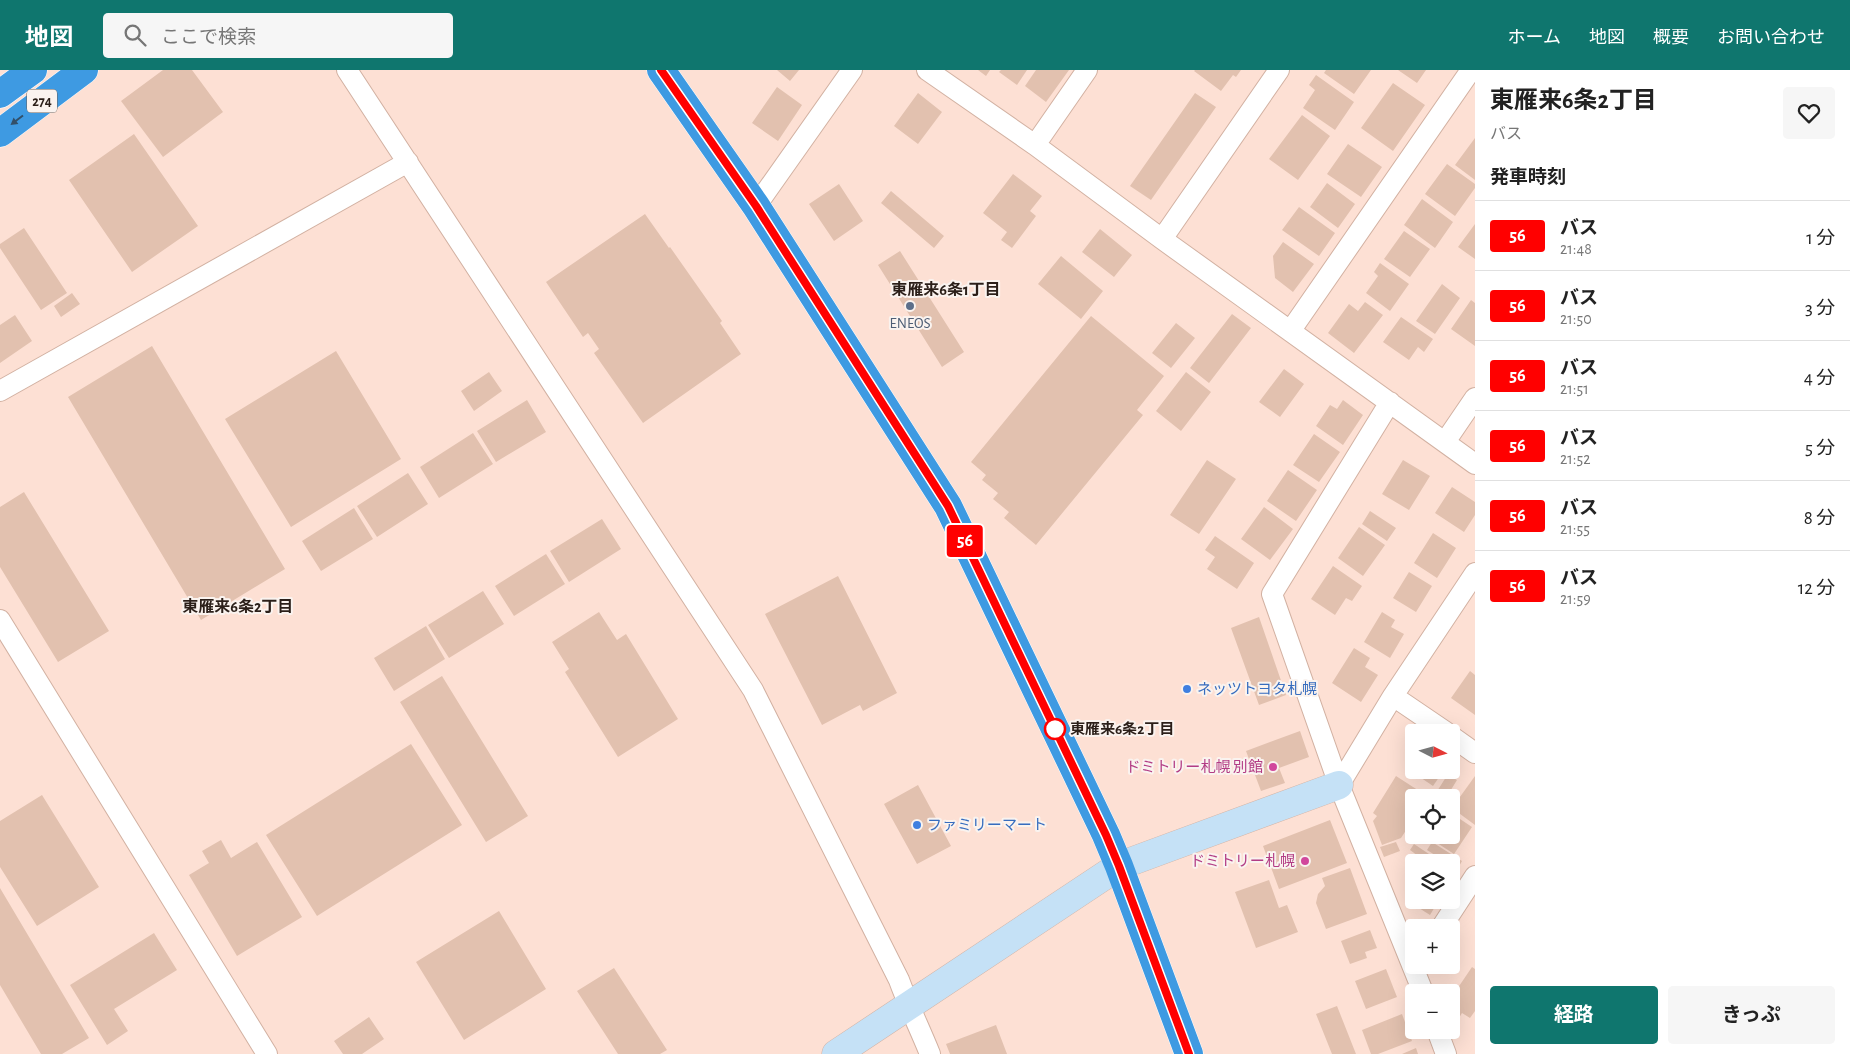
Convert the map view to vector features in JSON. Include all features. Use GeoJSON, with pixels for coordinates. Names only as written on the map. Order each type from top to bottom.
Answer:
{"type":"FeatureCollection","features":[{"type":"Feature","properties":{"kind":"highway"},"geometry":{"type":"LineString","coordinates":[[0,94],[33,70]]}},
{"type":"Feature","properties":{"kind":"highway","name":"274"},"geometry":{"type":"LineString","coordinates":[[0,133],[84,70]]}},
{"type":"Feature","properties":{"kind":"highway"},"geometry":{"type":"LineString","coordinates":[[661,70],[756,206],[948,506],[1119,866],[1190,1054]]}},
{"type":"Feature","properties":{"kind":"street"},"geometry":{"type":"LineString","coordinates":[[347,70],[753,690],[899,980],[930,1054]]}},
{"type":"Feature","properties":{"kind":"street"},"geometry":{"type":"LineString","coordinates":[[756,206],[852,70]]}},
{"type":"Feature","properties":{"kind":"street"},"geometry":{"type":"LineString","coordinates":[[927,70],[1035,145],[1162,239],[1475,464]]}},
{"type":"Feature","properties":{"kind":"street"},"geometry":{"type":"LineString","coordinates":[[1035,145],[1087,70]]}},
{"type":"Feature","properties":{"kind":"street"},"geometry":{"type":"LineString","coordinates":[[1162,239],[1279,70]]}},
{"type":"Feature","properties":{"kind":"street"},"geometry":{"type":"LineString","coordinates":[[1290,330],[1471,70]]}},
{"type":"Feature","properties":{"kind":"street"},"geometry":{"type":"LineString","coordinates":[[0,392],[408,162]]}},
{"type":"Feature","properties":{"kind":"street"},"geometry":{"type":"LineString","coordinates":[[1445,442],[1475,398]]}},
{"type":"Feature","properties":{"kind":"street"},"geometry":{"type":"LineString","coordinates":[[1390,402],[1272,594],[1339,785],[1405,943]]}},
{"type":"Feature","properties":{"kind":"street"},"geometry":{"type":"LineString","coordinates":[[836,1054],[908,1005],[1074,898],[1119,866],[1339,785],[1393,696],[1475,573]]}},
{"type":"Feature","properties":{"kind":"street"},"geometry":{"type":"LineString","coordinates":[[0,620],[267,1054]]}},
{"type":"Feature","properties":{"kind":"street"},"geometry":{"type":"LineString","coordinates":[[1393,696],[1434,724]]}},
{"type":"Feature","properties":{"kind":"street"},"geometry":{"type":"LineString","coordinates":[[1460,742],[1475,753]]}},
{"type":"Feature","properties":{"kind":"street"},"geometry":{"type":"LineString","coordinates":[[1447,919],[1475,876]]}},
{"type":"Feature","properties":{"kind":"street"},"geometry":{"type":"LineString","coordinates":[[1440,1039],[1446,1054]]}},
{"type":"Feature","properties":{"kind":"building"},"geometry":{"type":"Polygon","coordinates":[[[163,70],[192,70],[223,112],[163,157],[121,101],[163,70]]]}},
{"type":"Feature","properties":{"kind":"building"},"geometry":{"type":"Polygon","coordinates":[[[777,70],[799,70],[790,81],[777,70]]]}},
{"type":"Feature","properties":{"kind":"building"},"geometry":{"type":"Polygon","coordinates":[[[978,70],[990,70],[986,76],[978,70]]]}},
{"type":"Feature","properties":{"kind":"building"},"geometry":{"type":"Polygon","coordinates":[[[1001,70],[1027,70],[1017,85],[999,72],[1001,70]]]}},
{"type":"Feature","properties":{"kind":"building"},"geometry":{"type":"Polygon","coordinates":[[[1036,70],[1069,70],[1046,102],[1025,86],[1036,70]]]}},
{"type":"Feature","properties":{"kind":"building"},"geometry":{"type":"Polygon","coordinates":[[[1195,70],[1241,70],[1236,77],[1233,75],[1221,91],[1195,70]]]}},
{"type":"Feature","properties":{"kind":"building"},"geometry":{"type":"Polygon","coordinates":[[[1326,70],[1371,70],[1354,94],[1324,73],[1326,70]]]}},
{"type":"Feature","properties":{"kind":"building"},"geometry":{"type":"Polygon","coordinates":[[[1398,70],[1426,70],[1417,83],[1398,70]]]}},
{"type":"Feature","properties":{"kind":"building"},"geometry":{"type":"Polygon","coordinates":[[[1316,75],[1354,102],[1335,130],[1303,108],[1315,90],[1309,85],[1316,75]]]}},
{"type":"Feature","properties":{"kind":"building"},"geometry":{"type":"Polygon","coordinates":[[[1393,83],[1425,105],[1393,151],[1361,128],[1393,83]]]}},
{"type":"Feature","properties":{"kind":"building"},"geometry":{"type":"Polygon","coordinates":[[[777,87],[802,105],[778,141],[752,123],[777,87]]]}},
{"type":"Feature","properties":{"kind":"building"},"geometry":{"type":"Polygon","coordinates":[[[918,93],[942,112],[918,144],[894,126],[918,93]]]}},
{"type":"Feature","properties":{"kind":"building"},"geometry":{"type":"Polygon","coordinates":[[[1195,93],[1216,107],[1151,200],[1130,186],[1195,93]]]}},
{"type":"Feature","properties":{"kind":"building"},"geometry":{"type":"Polygon","coordinates":[[[1302,115],[1330,136],[1298,180],[1269,159],[1302,115]]]}},
{"type":"Feature","properties":{"kind":"building"},"geometry":{"type":"Polygon","coordinates":[[[134,134],[198,226],[132,272],[69,180],[134,134]]]}},
{"type":"Feature","properties":{"kind":"building"},"geometry":{"type":"Polygon","coordinates":[[[1475,138],[1475,180],[1455,165],[1475,138]]]}},
{"type":"Feature","properties":{"kind":"building"},"geometry":{"type":"Polygon","coordinates":[[[1348,144],[1382,167],[1361,197],[1327,174],[1348,144]]]}},
{"type":"Feature","properties":{"kind":"building"},"geometry":{"type":"Polygon","coordinates":[[[1447,164],[1475,184],[1475,188],[1455,216],[1425,194],[1447,164]]]}},
{"type":"Feature","properties":{"kind":"building"},"geometry":{"type":"Polygon","coordinates":[[[1013,174],[1042,196],[1030,211],[1036,216],[1012,248],[1001,240],[1007,232],[983,213],[1013,174]]]}},
{"type":"Feature","properties":{"kind":"building"},"geometry":{"type":"Polygon","coordinates":[[[1327,183],[1355,204],[1338,228],[1310,207],[1327,183]]]}},
{"type":"Feature","properties":{"kind":"building"},"geometry":{"type":"Polygon","coordinates":[[[839,184],[863,221],[834,241],[809,204],[839,184]]]}},
{"type":"Feature","properties":{"kind":"building"},"geometry":{"type":"Polygon","coordinates":[[[891,191],[944,236],[934,248],[881,203],[891,191]]]}},
{"type":"Feature","properties":{"kind":"building"},"geometry":{"type":"Polygon","coordinates":[[[1422,199],[1453,222],[1435,248],[1404,225],[1422,199]]]}},
{"type":"Feature","properties":{"kind":"building"},"geometry":{"type":"Polygon","coordinates":[[[1299,207],[1335,233],[1319,256],[1282,230],[1299,207]]]}},
{"type":"Feature","properties":{"kind":"building"},"geometry":{"type":"Polygon","coordinates":[[[645,214],[722,321],[720,323],[741,354],[643,423],[594,353],[599,349],[588,333],[583,337],[546,282],[645,214]]]}},
{"type":"Feature","properties":{"kind":"building"},"geometry":{"type":"Polygon","coordinates":[[[1475,224],[1475,259],[1458,247],[1475,224]]]}},
{"type":"Feature","properties":{"kind":"building"},"geometry":{"type":"Polygon","coordinates":[[[24,228],[67,293],[41,310],[0,248],[0,244],[24,228]]]}},
{"type":"Feature","properties":{"kind":"building"},"geometry":{"type":"Polygon","coordinates":[[[1100,229],[1132,255],[1114,277],[1082,252],[1100,229]]]}},
{"type":"Feature","properties":{"kind":"building"},"geometry":{"type":"Polygon","coordinates":[[[1404,231],[1430,249],[1410,277],[1384,259],[1404,231]]]}},
{"type":"Feature","properties":{"kind":"building"},"geometry":{"type":"Polygon","coordinates":[[[1283,242],[1314,264],[1293,292],[1275,278],[1273,256],[1283,242]]]}},
{"type":"Feature","properties":{"kind":"building"},"geometry":{"type":"Polygon","coordinates":[[[900,251],[964,352],[942,367],[878,265],[900,251]]]}},
{"type":"Feature","properties":{"kind":"building"},"geometry":{"type":"Polygon","coordinates":[[[1061,256],[1103,291],[1081,319],[1038,284],[1061,256]]]}},
{"type":"Feature","properties":{"kind":"building"},"geometry":{"type":"Polygon","coordinates":[[[1380,263],[1409,284],[1390,311],[1366,293],[1378,276],[1374,272],[1380,263]]]}},
{"type":"Feature","properties":{"kind":"building"},"geometry":{"type":"Polygon","coordinates":[[[1442,284],[1460,298],[1435,334],[1416,321],[1442,284]]]}},
{"type":"Feature","properties":{"kind":"building"},"geometry":{"type":"Polygon","coordinates":[[[72,293],[80,304],[61,317],[54,306],[72,293]]]}},
{"type":"Feature","properties":{"kind":"building"},"geometry":{"type":"Polygon","coordinates":[[[1471,300],[1475,303],[1475,346],[1451,329],[1471,300]]]}},
{"type":"Feature","properties":{"kind":"building"},"geometry":{"type":"Polygon","coordinates":[[[1365,302],[1383,315],[1354,353],[1328,333],[1349,304],[1358,311],[1365,302]]]}},
{"type":"Feature","properties":{"kind":"building"},"geometry":{"type":"Polygon","coordinates":[[[1232,314],[1251,328],[1209,383],[1190,368],[1232,314]]]}},
{"type":"Feature","properties":{"kind":"building"},"geometry":{"type":"Polygon","coordinates":[[[15,315],[32,341],[0,363],[0,325],[15,315]]]}},
{"type":"Feature","properties":{"kind":"building"},"geometry":{"type":"Polygon","coordinates":[[[1091,316],[1164,376],[1137,410],[1143,415],[1036,545],[1004,518],[1009,512],[993,499],[998,493],[982,480],[986,475],[971,462],[1091,316]]]}},
{"type":"Feature","properties":{"kind":"building"},"geometry":{"type":"Polygon","coordinates":[[[1401,317],[1433,339],[1424,352],[1418,347],[1409,360],[1383,342],[1401,317]]]}},
{"type":"Feature","properties":{"kind":"building"},"geometry":{"type":"Polygon","coordinates":[[[1176,323],[1195,338],[1171,368],[1152,353],[1176,323]]]}},
{"type":"Feature","properties":{"kind":"building"},"geometry":{"type":"Polygon","coordinates":[[[152,346],[285,569],[201,620],[68,397],[152,346]]]}},
{"type":"Feature","properties":{"kind":"building"},"geometry":{"type":"Polygon","coordinates":[[[336,351],[401,459],[291,527],[225,419],[336,351]]]}},
{"type":"Feature","properties":{"kind":"building"},"geometry":{"type":"Polygon","coordinates":[[[1284,369],[1304,384],[1280,417],[1259,402],[1284,369]]]}},
{"type":"Feature","properties":{"kind":"building"},"geometry":{"type":"Polygon","coordinates":[[[489,372],[502,391],[474,411],[461,391],[489,372]]]}},
{"type":"Feature","properties":{"kind":"building"},"geometry":{"type":"Polygon","coordinates":[[[1186,372],[1211,392],[1181,431],[1156,411],[1186,372]]]}},
{"type":"Feature","properties":{"kind":"building"},"geometry":{"type":"Polygon","coordinates":[[[527,400],[546,432],[496,462],[477,431],[527,400]]]}},
{"type":"Feature","properties":{"kind":"building"},"geometry":{"type":"Polygon","coordinates":[[[1343,400],[1363,415],[1343,445],[1316,426],[1330,405],[1337,409],[1343,400]]]}},
{"type":"Feature","properties":{"kind":"building"},"geometry":{"type":"Polygon","coordinates":[[[473,433],[493,464],[439,498],[420,467],[473,433]]]}},
{"type":"Feature","properties":{"kind":"building"},"geometry":{"type":"Polygon","coordinates":[[[1314,434],[1340,452],[1319,482],[1293,465],[1314,434]]]}},
{"type":"Feature","properties":{"kind":"building"},"geometry":{"type":"Polygon","coordinates":[[[1207,460],[1236,479],[1199,534],[1170,515],[1207,460]]]}},
{"type":"Feature","properties":{"kind":"building"},"geometry":{"type":"Polygon","coordinates":[[[1403,460],[1430,476],[1409,510],[1382,494],[1403,460]]]}},
{"type":"Feature","properties":{"kind":"building"},"geometry":{"type":"Polygon","coordinates":[[[1288,470],[1317,490],[1296,521],[1267,501],[1288,470]]]}},
{"type":"Feature","properties":{"kind":"building"},"geometry":{"type":"Polygon","coordinates":[[[408,473],[428,504],[377,537],[357,506],[408,473]]]}},
{"type":"Feature","properties":{"kind":"building"},"geometry":{"type":"Polygon","coordinates":[[[1452,487],[1475,502],[1475,515],[1464,532],[1435,513],[1452,487]]]}},
{"type":"Feature","properties":{"kind":"building"},"geometry":{"type":"Polygon","coordinates":[[[24,492],[109,631],[58,662],[0,567],[0,507],[24,492]]]}},
{"type":"Feature","properties":{"kind":"building"},"geometry":{"type":"Polygon","coordinates":[[[1264,507],[1293,529],[1270,560],[1241,539],[1264,507]]]}},
{"type":"Feature","properties":{"kind":"building"},"geometry":{"type":"Polygon","coordinates":[[[354,508],[373,539],[321,571],[302,541],[354,508]]]}},
{"type":"Feature","properties":{"kind":"building"},"geometry":{"type":"Polygon","coordinates":[[[1370,511],[1396,528],[1387,541],[1362,524],[1370,511]]]}},
{"type":"Feature","properties":{"kind":"building"},"geometry":{"type":"Polygon","coordinates":[[[602,519],[621,549],[569,582],[550,551],[602,519]]]}},
{"type":"Feature","properties":{"kind":"building"},"geometry":{"type":"Polygon","coordinates":[[[1359,527],[1385,545],[1363,576],[1338,558],[1359,527]]]}},
{"type":"Feature","properties":{"kind":"building"},"geometry":{"type":"Polygon","coordinates":[[[1433,533],[1456,548],[1437,578],[1414,563],[1433,533]]]}},
{"type":"Feature","properties":{"kind":"building"},"geometry":{"type":"Polygon","coordinates":[[[1215,536],[1254,563],[1237,589],[1207,569],[1215,557],[1205,550],[1215,536]]]}},
{"type":"Feature","properties":{"kind":"building"},"geometry":{"type":"Polygon","coordinates":[[[546,554],[565,584],[514,616],[495,586],[546,554]]]}},
{"type":"Feature","properties":{"kind":"building"},"geometry":{"type":"Polygon","coordinates":[[[1333,566],[1362,586],[1352,601],[1346,598],[1335,615],[1311,599],[1333,566]]]}},
{"type":"Feature","properties":{"kind":"building"},"geometry":{"type":"Polygon","coordinates":[[[1409,572],[1432,586],[1416,612],[1393,598],[1409,572]]]}},
{"type":"Feature","properties":{"kind":"building"},"geometry":{"type":"Polygon","coordinates":[[[838,576],[897,693],[863,711],[860,705],[822,725],[765,614],[838,576]]]}},
{"type":"Feature","properties":{"kind":"building"},"geometry":{"type":"Polygon","coordinates":[[[483,591],[504,624],[449,658],[428,625],[483,591]]]}},
{"type":"Feature","properties":{"kind":"building"},"geometry":{"type":"Polygon","coordinates":[[[599,612],[617,640],[626,634],[678,719],[618,757],[565,672],[569,669],[552,642],[599,612]]]}},
{"type":"Feature","properties":{"kind":"building"},"geometry":{"type":"Polygon","coordinates":[[[1382,612],[1395,620],[1391,627],[1404,634],[1390,658],[1364,642],[1382,612]]]}},
{"type":"Feature","properties":{"kind":"building"},"geometry":{"type":"Polygon","coordinates":[[[1259,617],[1286,695],[1259,705],[1231,628],[1259,617]]]}},
{"type":"Feature","properties":{"kind":"building"},"geometry":{"type":"Polygon","coordinates":[[[426,626],[445,659],[394,691],[374,658],[426,626]]]}},
{"type":"Feature","properties":{"kind":"building"},"geometry":{"type":"Polygon","coordinates":[[[1354,648],[1370,658],[1365,667],[1378,675],[1361,702],[1332,683],[1354,648]]]}},
{"type":"Feature","properties":{"kind":"building"},"geometry":{"type":"Polygon","coordinates":[[[1470,671],[1475,675],[1475,715],[1451,698],[1470,671]]]}},
{"type":"Feature","properties":{"kind":"building"},"geometry":{"type":"Polygon","coordinates":[[[442,676],[528,816],[486,842],[400,702],[442,676]]]}},
{"type":"Feature","properties":{"kind":"building"},"geometry":{"type":"Polygon","coordinates":[[[1300,731],[1309,757],[1279,768],[1285,783],[1261,791],[1246,751],[1300,731]]]}},
{"type":"Feature","properties":{"kind":"building"},"geometry":{"type":"Polygon","coordinates":[[[411,744],[462,825],[317,916],[266,835],[411,744]]]}},
{"type":"Feature","properties":{"kind":"building"},"geometry":{"type":"Polygon","coordinates":[[[1396,776],[1416,789],[1405,789],[1405,832],[1401,838],[1382,845],[1373,821],[1377,816],[1373,813],[1396,776]]]}},
{"type":"Feature","properties":{"kind":"building"},"geometry":{"type":"Polygon","coordinates":[[[1475,776],[1475,825],[1460,814],[1460,797],[1475,776]]]}},
{"type":"Feature","properties":{"kind":"building"},"geometry":{"type":"Polygon","coordinates":[[[1423,779],[1438,779],[1433,786],[1423,779]]]}},
{"type":"Feature","properties":{"kind":"building"},"geometry":{"type":"Polygon","coordinates":[[[1445,779],[1457,780],[1452,789],[1438,789],[1445,779]]]}},
{"type":"Feature","properties":{"kind":"building","name":"ファミリーマート"},"geometry":{"type":"Polygon","coordinates":[[[918,785],[951,846],[917,864],[884,804],[918,785]]]}},
{"type":"Feature","properties":{"kind":"building"},"geometry":{"type":"Polygon","coordinates":[[[42,795],[99,887],[37,926],[0,867],[0,821],[42,795]]]}},
{"type":"Feature","properties":{"kind":"building"},"geometry":{"type":"Polygon","coordinates":[[[1460,819],[1472,827],[1454,854],[1439,844],[1460,844],[1460,819]]]}},
{"type":"Feature","properties":{"kind":"building"},"geometry":{"type":"Polygon","coordinates":[[[1330,820],[1347,863],[1279,889],[1263,846],[1330,820]]]}},
{"type":"Feature","properties":{"kind":"building"},"geometry":{"type":"Polygon","coordinates":[[[221,840],[231,858],[257,842],[302,917],[237,956],[189,875],[209,863],[202,851],[221,840]]]}},
{"type":"Feature","properties":{"kind":"building"},"geometry":{"type":"Polygon","coordinates":[[[1396,842],[1400,851],[1384,857],[1380,847],[1396,842]]]}},
{"type":"Feature","properties":{"kind":"building"},"geometry":{"type":"Polygon","coordinates":[[[1414,844],[1429,854],[1415,854],[1410,850],[1414,844]]]}},
{"type":"Feature","properties":{"kind":"building"},"geometry":{"type":"Polygon","coordinates":[[[1431,844],[1435,844],[1451,854],[1433,854],[1427,850],[1431,844]]]}},
{"type":"Feature","properties":{"kind":"building"},"geometry":{"type":"Polygon","coordinates":[[[1350,868],[1367,914],[1326,929],[1316,903],[1318,894],[1325,886],[1322,878],[1350,868]]]}},
{"type":"Feature","properties":{"kind":"building"},"geometry":{"type":"Polygon","coordinates":[[[1269,880],[1279,908],[1287,905],[1298,932],[1256,948],[1235,892],[1269,880]]]}},
{"type":"Feature","properties":{"kind":"building"},"geometry":{"type":"Polygon","coordinates":[[[0,888],[89,1038],[62,1054],[41,1054],[0,985],[0,888]]]}},
{"type":"Feature","properties":{"kind":"building"},"geometry":{"type":"Polygon","coordinates":[[[1420,909],[1434,909],[1430,915],[1420,909]]]}},
{"type":"Feature","properties":{"kind":"building"},"geometry":{"type":"Polygon","coordinates":[[[499,911],[546,989],[464,1040],[416,962],[499,911]]]}},
{"type":"Feature","properties":{"kind":"building"},"geometry":{"type":"Polygon","coordinates":[[[1370,930],[1377,948],[1365,952],[1367,958],[1350,964],[1341,941],[1370,930]]]}},
{"type":"Feature","properties":{"kind":"building"},"geometry":{"type":"Polygon","coordinates":[[[154,933],[177,970],[114,1009],[128,1031],[107,1045],[70,985],[154,933]]]}},
{"type":"Feature","properties":{"kind":"building"},"geometry":{"type":"Polygon","coordinates":[[[1472,967],[1475,969],[1475,1011],[1470,1018],[1462,1013],[1460,1016],[1460,985],[1472,967]]]}},
{"type":"Feature","properties":{"kind":"building"},"geometry":{"type":"Polygon","coordinates":[[[614,968],[667,1050],[660,1054],[618,1054],[577,991],[614,968]]]}},
{"type":"Feature","properties":{"kind":"building"},"geometry":{"type":"Polygon","coordinates":[[[1386,969],[1397,997],[1366,1009],[1355,981],[1386,969]]]}},
{"type":"Feature","properties":{"kind":"building"},"geometry":{"type":"Polygon","coordinates":[[[1337,1006],[1356,1054],[1332,1054],[1316,1014],[1337,1006]]]}},
{"type":"Feature","properties":{"kind":"building"},"geometry":{"type":"Polygon","coordinates":[[[1402,1014],[1405,1022],[1405,1039],[1411,1039],[1412,1041],[1378,1054],[1371,1054],[1362,1030],[1402,1014]]]}},
{"type":"Feature","properties":{"kind":"building"},"geometry":{"type":"Polygon","coordinates":[[[369,1017],[384,1039],[362,1054],[343,1054],[334,1041],[369,1017]]]}},
{"type":"Feature","properties":{"kind":"building"},"geometry":{"type":"Polygon","coordinates":[[[996,1025],[1007,1054],[950,1054],[946,1044],[996,1025]]]}},
{"type":"Feature","properties":{"kind":"building"},"geometry":{"type":"Polygon","coordinates":[[[1416,1048],[1418,1054],[1402,1054],[1416,1048]]]}},
{"type":"Feature","properties":{"kind":"bus line","name":"56"},"geometry":{"type":"LineString","coordinates":[[661,70],[756,206],[948,506],[1106,835],[1189,1054]]}},
{"type":"Feature","properties":{"kind":"place","name":"ENEOS"},"geometry":{"type":"Point","coordinates":[910,306]}},
{"type":"Feature","properties":{"kind":"place","name":"ネッツトヨタ札幌"},"geometry":{"type":"Point","coordinates":[1187,689]}},
{"type":"Feature","properties":{"kind":"place","name":"東雁来6条2丁目"},"geometry":{"type":"Point","coordinates":[1055,729]}},
{"type":"Feature","properties":{"kind":"place","name":"ドミトリー札幌 別館"},"geometry":{"type":"Point","coordinates":[1273,767]}},
{"type":"Feature","properties":{"kind":"place","name":"ファミリーマート"},"geometry":{"type":"Point","coordinates":[917,825]}},
{"type":"Feature","properties":{"kind":"place","name":"ドミトリー札幌"},"geometry":{"type":"Point","coordinates":[1305,861]}},
{"type":"Feature","properties":{"kind":"district","name":"東雁来6条1丁目"},"geometry":{"type":"Point","coordinates":[946,289]}},
{"type":"Feature","properties":{"kind":"district","name":"東雁来6条2丁目"},"geometry":{"type":"Point","coordinates":[238,606]}}]}
